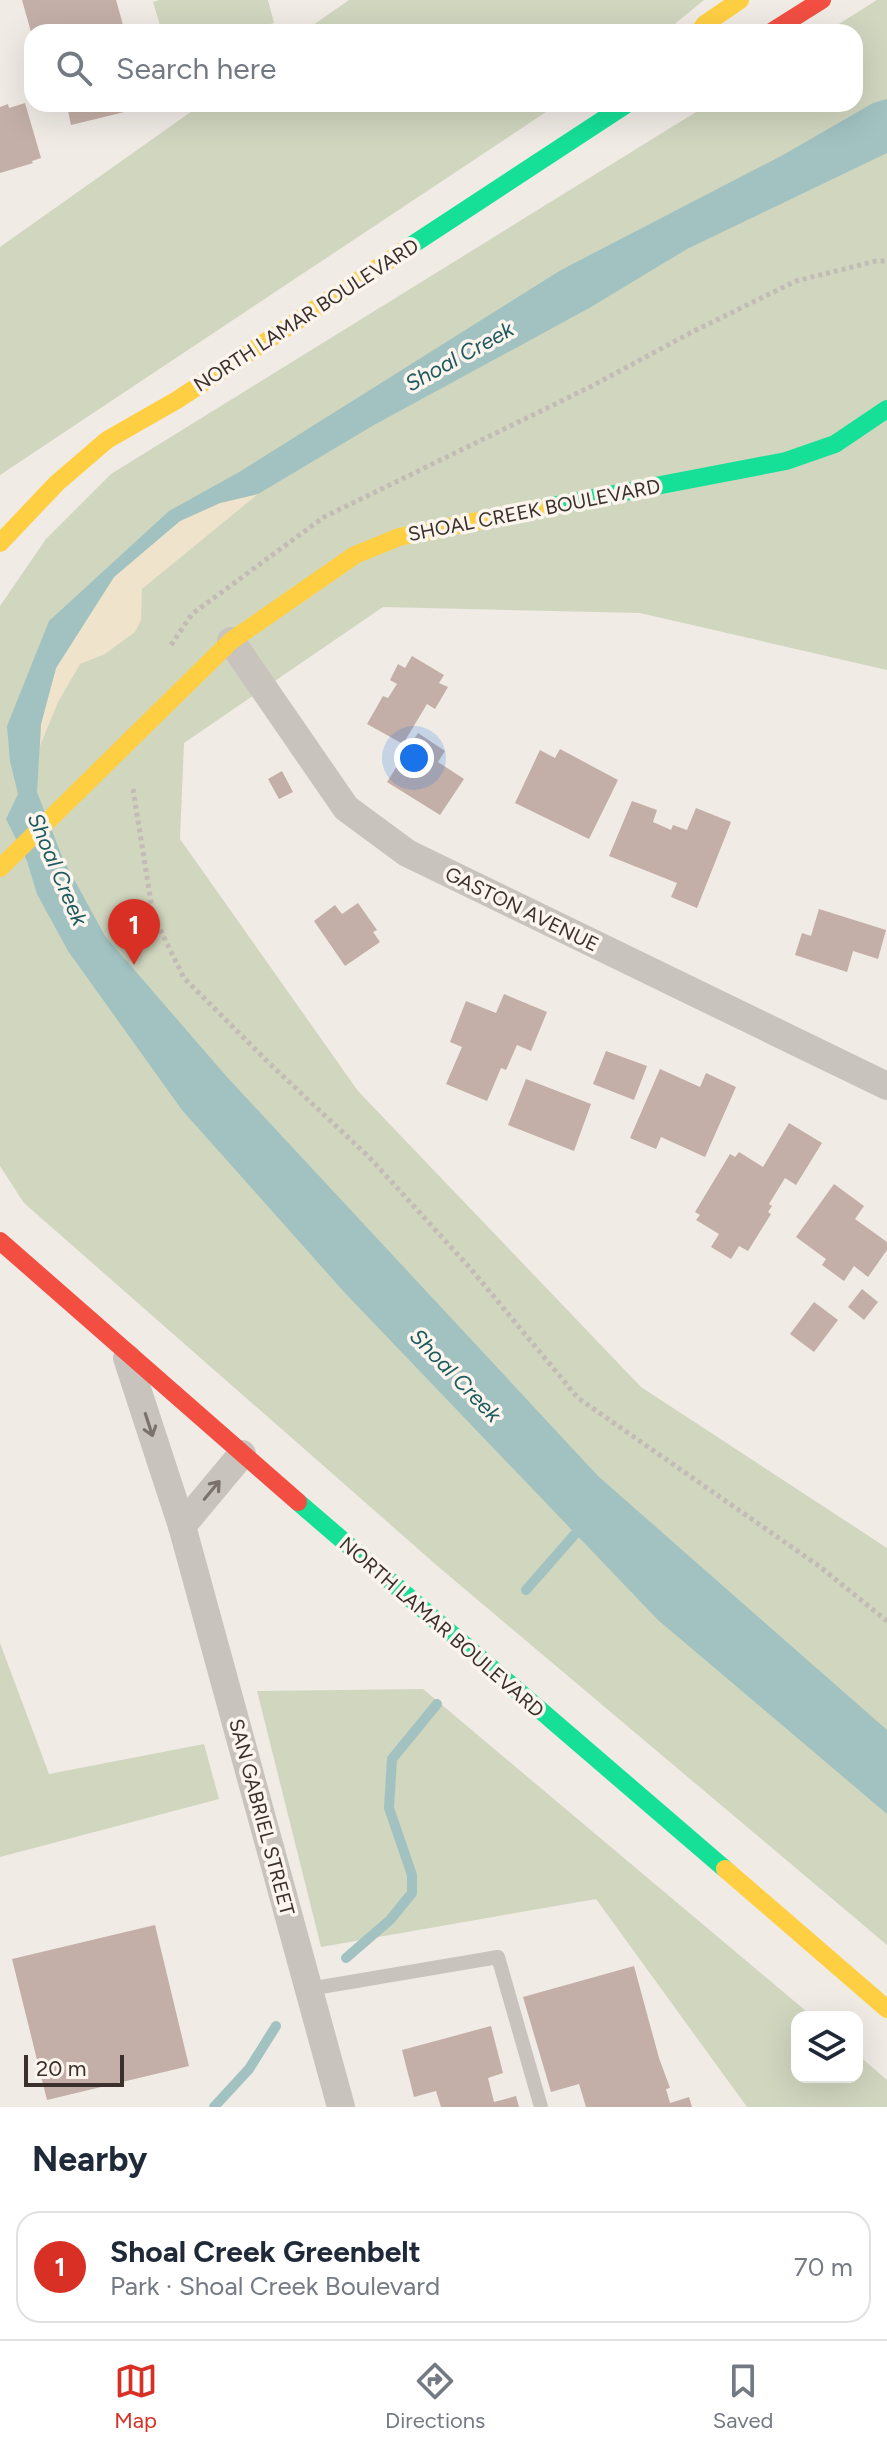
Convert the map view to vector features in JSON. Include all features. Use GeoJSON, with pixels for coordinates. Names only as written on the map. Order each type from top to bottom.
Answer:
{"type":"FeatureCollection","features":[{"type":"Feature","properties":{"kind":"main road"},"geometry":{"type":"LineString","coordinates":[[705,24],[740,0]]}},
{"type":"Feature","properties":{"kind":"main road"},"geometry":{"type":"LineString","coordinates":[[784,24],[822,0]]}},
{"type":"Feature","properties":{"kind":"main road","name":"NORTH LAMAR BOULEVARD"},"geometry":{"type":"LineString","coordinates":[[0,543],[57,483],[107,440],[177,400],[615,112]]}},
{"type":"Feature","properties":{"kind":"main road","name":"SHOAL CREEK BOULEVARD"},"geometry":{"type":"LineString","coordinates":[[0,868],[231,641],[355,555],[399,537],[786,461],[835,444],[887,409]]}},
{"type":"Feature","properties":{"kind":"main road","name":"NORTH LAMAR BOULEVARD"},"geometry":{"type":"LineString","coordinates":[[0,1241],[242,1454],[887,2009]]}},
{"type":"Feature","properties":{"kind":"street","name":"GASTON AVENUE"},"geometry":{"type":"LineString","coordinates":[[231,641],[346,808],[407,853],[887,1086]]}},
{"type":"Feature","properties":{"kind":"street","name":"SAN GABRIEL STREET"},"geometry":{"type":"LineString","coordinates":[[125,1350],[182,1526],[341,2107]]}},
{"type":"Feature","properties":{"kind":"street"},"geometry":{"type":"LineString","coordinates":[[182,1526],[242,1454]]}},
{"type":"Feature","properties":{"kind":"lane"},"geometry":{"type":"LineString","coordinates":[[309,1989],[498,1957],[541,2107]]}},
{"type":"Feature","properties":{"kind":"path"},"geometry":{"type":"LineString","coordinates":[[167,652],[192,614],[324,517],[590,387],[796,281],[887,261]]}},
{"type":"Feature","properties":{"kind":"path"},"geometry":{"type":"LineString","coordinates":[[132,784],[153,915],[184,978],[369,1157],[470,1268],[578,1398],[819,1566],[887,1621]]}},
{"type":"Feature","properties":{"kind":"green space"},"geometry":{"type":"Polygon","coordinates":[[[268,0],[274,23],[160,24],[153,2],[268,0]]]}},
{"type":"Feature","properties":{"kind":"green space"},"geometry":{"type":"Polygon","coordinates":[[[349,0],[704,0],[675,24],[314,24],[349,0]]]}},
{"type":"Feature","properties":{"kind":"green space"},"geometry":{"type":"Polygon","coordinates":[[[877,0],[887,0],[887,670],[640,613],[383,607],[184,743],[180,839],[358,1091],[641,1387],[887,1548],[887,1945],[441,1569],[24,1203],[0,1166],[0,606],[46,539],[111,474],[696,112],[863,112],[863,24],[839,24],[877,0]]]}},
{"type":"Feature","properties":{"kind":"green space"},"geometry":{"type":"Polygon","coordinates":[[[191,112],[546,112],[0,475],[0,247],[191,112]]]}},
{"type":"Feature","properties":{"kind":"green space"},"geometry":{"type":"Polygon","coordinates":[[[0,1643],[49,1774],[204,1744],[219,1799],[0,1857],[0,1643]]]}},
{"type":"Feature","properties":{"kind":"green space"},"geometry":{"type":"Polygon","coordinates":[[[423,1689],[806,2011],[791,2011],[791,2083],[863,2083],[863,2059],[887,2080],[887,2107],[747,2107],[596,1899],[321,1947],[257,1691],[423,1689]]]}},
{"type":"Feature","properties":{"kind":"sand"},"geometry":{"type":"Polygon","coordinates":[[[258,494],[142,589],[141,620],[135,632],[105,654],[80,664],[58,702],[40,746],[41,724],[56,668],[114,577],[180,521],[220,503],[258,494]]]}},
{"type":"Feature","properties":{"kind":"water","name":"Shoal Creek"},"geometry":{"type":"Polygon","coordinates":[[[887,99],[887,153],[687,249],[591,307],[374,425],[258,494],[220,503],[180,521],[114,577],[56,668],[41,724],[37,792],[63,859],[105,936],[227,1077],[598,1476],[887,1730],[887,1814],[658,1620],[345,1293],[182,1110],[68,951],[37,894],[27,861],[6,819],[18,794],[10,761],[7,726],[49,621],[169,511],[241,471],[561,270],[783,155],[857,112],[863,112],[873,103],[887,99]]]}},
{"type":"Feature","properties":{"kind":"building"},"geometry":{"type":"Polygon","coordinates":[[[22,0],[116,0],[123,24],[29,24],[22,0]]]}},
{"type":"Feature","properties":{"kind":"building"},"geometry":{"type":"Polygon","coordinates":[[[24,103],[24,112],[28,112],[41,158],[0,173],[0,107],[8,104],[9,108],[24,103]]]}},
{"type":"Feature","properties":{"kind":"building"},"geometry":{"type":"Polygon","coordinates":[[[68,112],[124,112],[71,125],[68,112]]]}},
{"type":"Feature","properties":{"kind":"building"},"geometry":{"type":"Polygon","coordinates":[[[412,656],[444,675],[439,683],[448,687],[435,709],[427,704],[403,744],[367,724],[383,696],[388,698],[397,684],[390,680],[398,664],[405,668],[412,656]]]}},
{"type":"Feature","properties":{"kind":"building"},"geometry":{"type":"Polygon","coordinates":[[[418,733],[445,751],[438,762],[464,779],[440,815],[387,782],[418,733]]]}},
{"type":"Feature","properties":{"kind":"building"},"geometry":{"type":"Polygon","coordinates":[[[560,749],[618,780],[589,839],[515,803],[540,750],[555,758],[560,749]]]}},
{"type":"Feature","properties":{"kind":"building"},"geometry":{"type":"Polygon","coordinates":[[[282,771],[293,792],[279,799],[268,779],[282,771]]]}},
{"type":"Feature","properties":{"kind":"building"},"geometry":{"type":"Polygon","coordinates":[[[632,801],[657,810],[653,822],[671,830],[673,825],[687,830],[696,808],[731,822],[697,908],[671,897],[677,883],[609,856],[632,801]]]}},
{"type":"Feature","properties":{"kind":"building"},"geometry":{"type":"Polygon","coordinates":[[[358,903],[377,930],[373,932],[380,942],[345,966],[314,921],[335,905],[342,914],[358,903]]]}},
{"type":"Feature","properties":{"kind":"building"},"geometry":{"type":"Polygon","coordinates":[[[819,909],[886,930],[878,959],[853,951],[847,972],[795,955],[802,933],[811,936],[819,909]]]}},
{"type":"Feature","properties":{"kind":"building"},"geometry":{"type":"Polygon","coordinates":[[[504,994],[547,1012],[531,1051],[517,1045],[506,1070],[501,1068],[487,1101],[446,1084],[462,1047],[450,1042],[466,1001],[496,1013],[504,994]]]}},
{"type":"Feature","properties":{"kind":"building"},"geometry":{"type":"Polygon","coordinates":[[[606,1051],[647,1066],[634,1100],[593,1084],[606,1051]]]}},
{"type":"Feature","properties":{"kind":"building"},"geometry":{"type":"Polygon","coordinates":[[[660,1069],[700,1087],[706,1073],[736,1087],[705,1157],[661,1137],[656,1149],[630,1138],[660,1069]]]}},
{"type":"Feature","properties":{"kind":"building"},"geometry":{"type":"Polygon","coordinates":[[[526,1079],[591,1104],[574,1151],[508,1125],[526,1079]]]}},
{"type":"Feature","properties":{"kind":"building"},"geometry":{"type":"Polygon","coordinates":[[[789,1123],[822,1143],[796,1185],[785,1178],[769,1204],[772,1206],[768,1212],[771,1214],[748,1251],[739,1246],[731,1259],[711,1247],[719,1234],[696,1220],[700,1215],[695,1212],[730,1154],[735,1157],[739,1152],[763,1167],[789,1123]]]}},
{"type":"Feature","properties":{"kind":"building"},"geometry":{"type":"Polygon","coordinates":[[[834,1184],[864,1206],[855,1219],[887,1242],[887,1250],[868,1277],[854,1266],[844,1281],[822,1265],[826,1259],[796,1237],[834,1184]]]}},
{"type":"Feature","properties":{"kind":"building"},"geometry":{"type":"Polygon","coordinates":[[[862,1289],[878,1302],[864,1320],[848,1307],[862,1289]]]}},
{"type":"Feature","properties":{"kind":"building"},"geometry":{"type":"Polygon","coordinates":[[[814,1302],[838,1320],[814,1352],[790,1334],[814,1302]]]}},
{"type":"Feature","properties":{"kind":"building"},"geometry":{"type":"Polygon","coordinates":[[[155,1925],[189,2066],[47,2100],[12,1959],[155,1925]]]}},
{"type":"Feature","properties":{"kind":"building"},"geometry":{"type":"Polygon","coordinates":[[[634,1966],[670,2088],[666,2089],[670,2103],[689,2097],[692,2107],[586,2107],[579,2084],[551,2092],[523,1997],[634,1966]]]}},
{"type":"Feature","properties":{"kind":"building"},"geometry":{"type":"Polygon","coordinates":[[[491,2026],[503,2073],[488,2078],[494,2102],[516,2096],[519,2107],[441,2107],[436,2091],[414,2097],[402,2050],[491,2026]]]}},
{"type":"Feature","properties":{"kind":"waterway"},"geometry":{"type":"LineString","coordinates":[[526,1590],[583,1525]]}},
{"type":"Feature","properties":{"kind":"waterway"},"geometry":{"type":"LineString","coordinates":[[346,1958],[390,1920],[412,1893],[412,1875],[389,1808],[392,1759],[437,1704]]}},
{"type":"Feature","properties":{"kind":"waterway"},"geometry":{"type":"LineString","coordinates":[[214,2107],[249,2069],[276,2026]]}},
{"type":"Feature","properties":{"kind":"traffic: fast"},"geometry":{"type":"LineString","coordinates":[[409,247],[615,112]]}},
{"type":"Feature","properties":{"kind":"traffic: fast"},"geometry":{"type":"LineString","coordinates":[[541,508],[786,461],[835,444],[887,409]]}},
{"type":"Feature","properties":{"kind":"traffic: fast"},"geometry":{"type":"LineString","coordinates":[[298,1502],[725,1869]]}},
{"type":"Feature","properties":{"kind":"traffic: slow"},"geometry":{"type":"LineString","coordinates":[[705,24],[740,0]]}},
{"type":"Feature","properties":{"kind":"traffic: slow"},"geometry":{"type":"LineString","coordinates":[[0,543],[57,483],[107,440],[177,400],[409,247]]}},
{"type":"Feature","properties":{"kind":"traffic: slow"},"geometry":{"type":"LineString","coordinates":[[0,868],[231,641],[355,555],[399,537],[541,508]]}},
{"type":"Feature","properties":{"kind":"traffic: slow"},"geometry":{"type":"LineString","coordinates":[[725,1869],[887,2009]]}},
{"type":"Feature","properties":{"kind":"traffic: jam"},"geometry":{"type":"LineString","coordinates":[[784,24],[822,0]]}},
{"type":"Feature","properties":{"kind":"traffic: jam"},"geometry":{"type":"LineString","coordinates":[[0,1241],[298,1502]]}},
{"type":"Feature","properties":{"kind":"place","name":"Shoal Creek Greenbelt"},"geometry":{"type":"Point","coordinates":[134,965]}}]}
